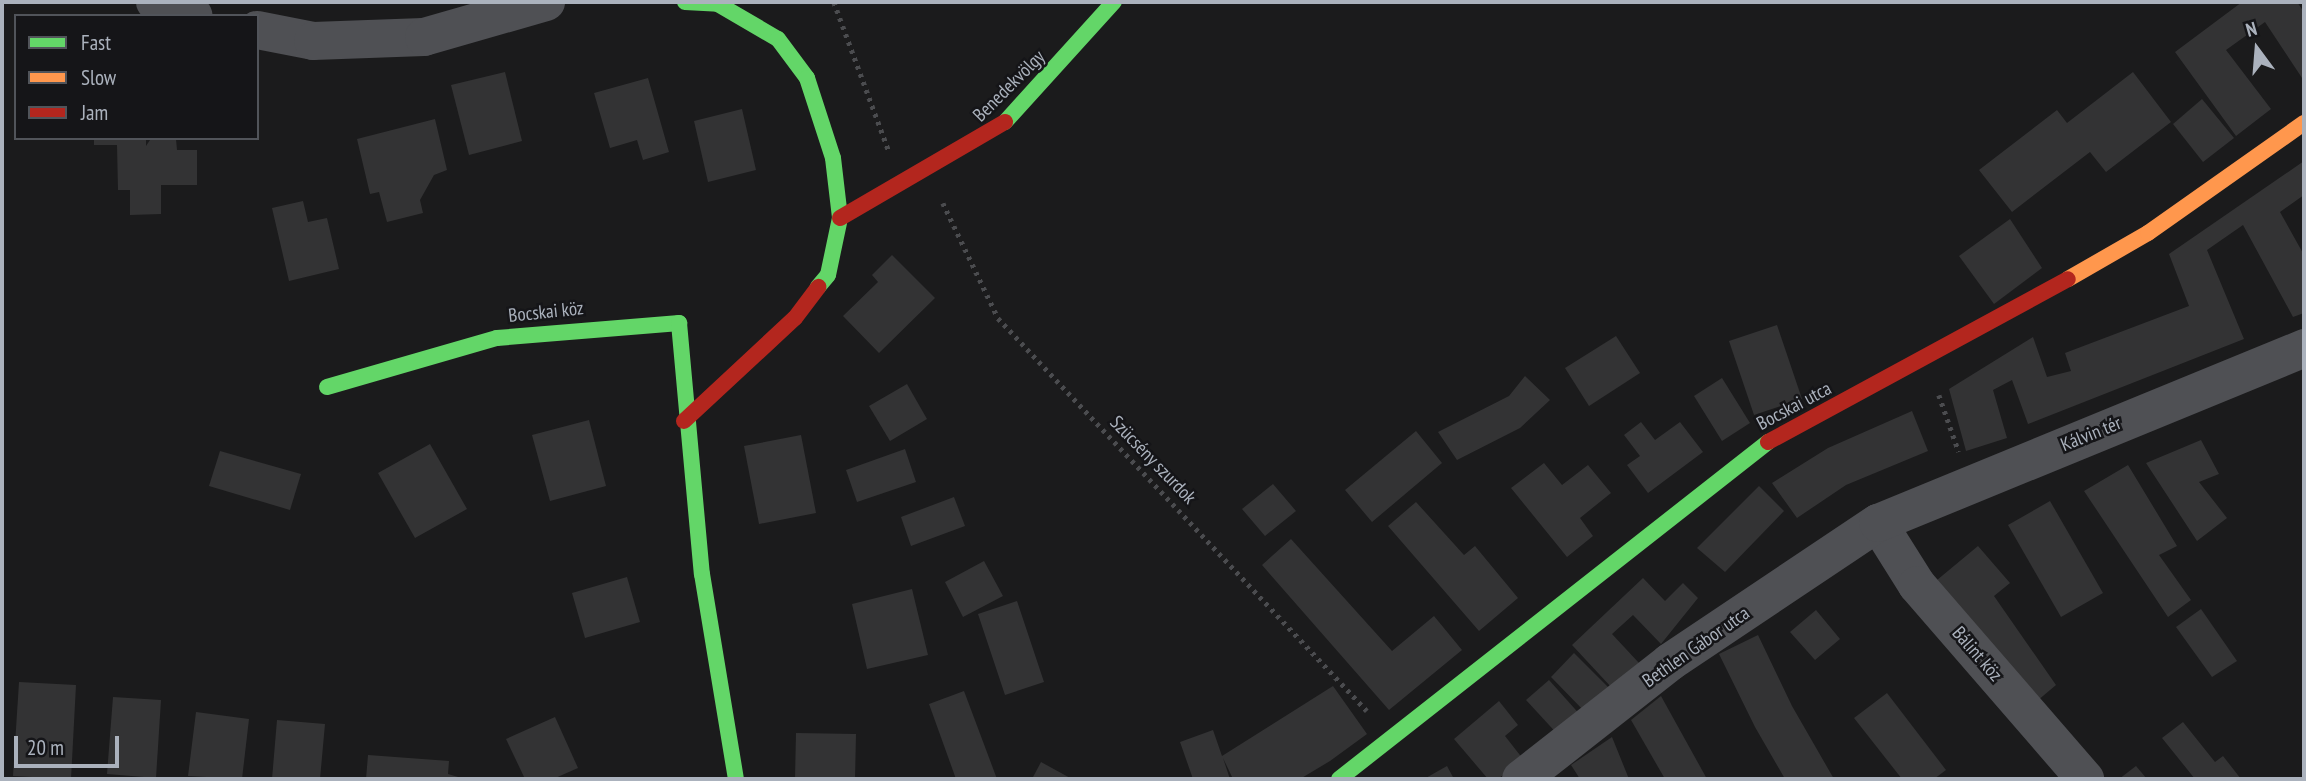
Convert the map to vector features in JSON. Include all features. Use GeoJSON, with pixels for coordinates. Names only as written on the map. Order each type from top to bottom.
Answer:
{"type":"FeatureCollection","features":[{"type":"Feature","properties":{"kind":"street"},"geometry":{"type":"LineString","coordinates":[[155,2],[188,14]]}},
{"type":"Feature","properties":{"kind":"street"},"geometry":{"type":"LineString","coordinates":[[259,30],[313,41],[424,37],[546,2]]}},
{"type":"Feature","properties":{"kind":"street"},"geometry":{"type":"LineString","coordinates":[[684,421],[739,374],[820,286],[841,218],[833,158],[807,78],[778,39],[718,4],[685,2]]}},
{"type":"Feature","properties":{"kind":"street","name":"Benedekvölgy"},"geometry":{"type":"LineString","coordinates":[[841,218],[929,174],[995,133],[1114,2]]}},
{"type":"Feature","properties":{"kind":"street","name":"Bocskai utca"},"geometry":{"type":"LineString","coordinates":[[1339,779],[1390,743],[1763,445],[1927,361],[2148,233],[2304,123]]}},
{"type":"Feature","properties":{"kind":"street","name":"Bocskai köz"},"geometry":{"type":"LineString","coordinates":[[327,387],[497,338],[679,323],[684,421],[736,779]]}},
{"type":"Feature","properties":{"kind":"street","name":"Kálvin tér"},"geometry":{"type":"LineString","coordinates":[[1878,523],[2304,348]]}},
{"type":"Feature","properties":{"kind":"street","name":"Bethlen Gábor utca"},"geometry":{"type":"LineString","coordinates":[[1521,779],[1670,662],[1878,523]]}},
{"type":"Feature","properties":{"kind":"street","name":"Bálint köz"},"geometry":{"type":"LineString","coordinates":[[1878,523],[1917,585],[2085,779]]}},
{"type":"Feature","properties":{"kind":"path"},"geometry":{"type":"LineString","coordinates":[[834,2],[902,188]]}},
{"type":"Feature","properties":{"kind":"path","name":"Szücsény szurdok"},"geometry":{"type":"LineString","coordinates":[[929,174],[998,317],[1351,690],[1390,743]]}},
{"type":"Feature","properties":{"kind":"path"},"geometry":{"type":"LineString","coordinates":[[1927,361],[1961,460]]}},
{"type":"Feature","properties":{"kind":"building"},"geometry":{"type":"Polygon","coordinates":[[[2242,2],[2297,2],[2304,12],[2304,81],[2265,22],[2226,50],[2271,109],[2236,136],[2175,52],[2242,2]]]}},
{"type":"Feature","properties":{"kind":"building"},"geometry":{"type":"Polygon","coordinates":[[[505,72],[522,141],[469,155],[451,85],[505,72]]]}},
{"type":"Feature","properties":{"kind":"building"},"geometry":{"type":"Polygon","coordinates":[[[2133,72],[2171,122],[2106,172],[2090,152],[2012,212],[1979,170],[2057,110],[2067,123],[2133,72]]]}},
{"type":"Feature","properties":{"kind":"building"},"geometry":{"type":"Polygon","coordinates":[[[648,78],[669,152],[643,160],[637,140],[610,148],[594,93],[648,78]]]}},
{"type":"Feature","properties":{"kind":"building"},"geometry":{"type":"Polygon","coordinates":[[[2202,99],[2234,138],[2203,162],[2173,124],[2202,99]]]}},
{"type":"Feature","properties":{"kind":"building"},"geometry":{"type":"Polygon","coordinates":[[[742,109],[756,170],[708,182],[694,121],[742,109]]]}},
{"type":"Feature","properties":{"kind":"building"},"geometry":{"type":"Polygon","coordinates":[[[435,119],[447,170],[434,175],[420,200],[423,213],[387,222],[379,192],[370,194],[357,139],[435,119]]]}},
{"type":"Feature","properties":{"kind":"building"},"geometry":{"type":"Polygon","coordinates":[[[94,140],[146,140],[146,146],[150,140],[176,140],[177,150],[197,150],[197,185],[161,185],[161,214],[130,215],[130,190],[118,190],[117,145],[94,145],[94,140]]]}},
{"type":"Feature","properties":{"kind":"building"},"geometry":{"type":"Polygon","coordinates":[[[2304,161],[2304,195],[2280,212],[2304,255],[2304,313],[2293,317],[2243,225],[2207,250],[2244,339],[2028,424],[2012,380],[1993,390],[2007,438],[1966,451],[1949,389],[2033,337],[2047,377],[2071,371],[2065,353],[2189,306],[2169,254],[2304,161]]]}},
{"type":"Feature","properties":{"kind":"building"},"geometry":{"type":"Polygon","coordinates":[[[303,201],[308,222],[327,218],[339,269],[289,281],[272,208],[303,201]]]}},
{"type":"Feature","properties":{"kind":"building"},"geometry":{"type":"Polygon","coordinates":[[[2010,219],[2042,268],[1994,304],[1959,256],[2010,219]]]}},
{"type":"Feature","properties":{"kind":"building"},"geometry":{"type":"Polygon","coordinates":[[[892,255],[935,298],[879,353],[843,316],[878,282],[872,275],[892,255]]]}},
{"type":"Feature","properties":{"kind":"building"},"geometry":{"type":"Polygon","coordinates":[[[1777,325],[1802,399],[1754,415],[1729,341],[1777,325]]]}},
{"type":"Feature","properties":{"kind":"building"},"geometry":{"type":"Polygon","coordinates":[[[1616,336],[1640,373],[1589,406],[1565,368],[1616,336]]]}},
{"type":"Feature","properties":{"kind":"building"},"geometry":{"type":"Polygon","coordinates":[[[1525,376],[1550,400],[1520,428],[1457,460],[1438,432],[1509,396],[1525,376]]]}},
{"type":"Feature","properties":{"kind":"building"},"geometry":{"type":"Polygon","coordinates":[[[1722,378],[1750,423],[1722,441],[1694,396],[1722,378]]]}},
{"type":"Feature","properties":{"kind":"building"},"geometry":{"type":"Polygon","coordinates":[[[907,384],[927,419],[890,441],[869,406],[907,384]]]}},
{"type":"Feature","properties":{"kind":"building"},"geometry":{"type":"Polygon","coordinates":[[[1912,411],[1928,451],[1846,485],[1797,518],[1772,483],[1828,448],[1912,411]]]}},
{"type":"Feature","properties":{"kind":"building"},"geometry":{"type":"Polygon","coordinates":[[[589,420],[606,486],[550,501],[532,435],[589,420]]]}},
{"type":"Feature","properties":{"kind":"building"},"geometry":{"type":"Polygon","coordinates":[[[1641,422],[1655,440],[1680,422],[1703,452],[1648,493],[1627,465],[1640,456],[1624,435],[1641,422]]]}},
{"type":"Feature","properties":{"kind":"building"},"geometry":{"type":"Polygon","coordinates":[[[1416,431],[1442,463],[1372,522],[1345,490],[1416,431]]]}},
{"type":"Feature","properties":{"kind":"building"},"geometry":{"type":"Polygon","coordinates":[[[801,435],[816,513],[759,524],[744,446],[801,435]]]}},
{"type":"Feature","properties":{"kind":"building"},"geometry":{"type":"Polygon","coordinates":[[[2201,440],[2219,474],[2199,482],[2227,518],[2197,541],[2146,463],[2201,440]]]}},
{"type":"Feature","properties":{"kind":"building"},"geometry":{"type":"Polygon","coordinates":[[[430,444],[467,509],[415,538],[378,473],[430,444]]]}},
{"type":"Feature","properties":{"kind":"building"},"geometry":{"type":"Polygon","coordinates":[[[905,449],[916,482],[857,502],[846,470],[905,449]]]}},
{"type":"Feature","properties":{"kind":"building"},"geometry":{"type":"Polygon","coordinates":[[[220,451],[301,474],[290,510],[209,486],[220,451]]]}},
{"type":"Feature","properties":{"kind":"building"},"geometry":{"type":"Polygon","coordinates":[[[1544,463],[1562,485],[1588,465],[1611,493],[1580,518],[1593,536],[1567,557],[1511,488],[1544,463]]]}},
{"type":"Feature","properties":{"kind":"building"},"geometry":{"type":"Polygon","coordinates":[[[2128,465],[2177,546],[2159,555],[2191,600],[2168,617],[2084,491],[2128,465]]]}},
{"type":"Feature","properties":{"kind":"building"},"geometry":{"type":"Polygon","coordinates":[[[1273,484],[1296,511],[1265,536],[1242,509],[1273,484]]]}},
{"type":"Feature","properties":{"kind":"building"},"geometry":{"type":"Polygon","coordinates":[[[1759,486],[1784,511],[1725,572],[1697,548],[1759,486]]]}},
{"type":"Feature","properties":{"kind":"building"},"geometry":{"type":"Polygon","coordinates":[[[954,497],[965,526],[911,546],[901,517],[954,497]]]}},
{"type":"Feature","properties":{"kind":"building"},"geometry":{"type":"Polygon","coordinates":[[[2050,501],[2103,593],[2061,617],[2008,525],[2050,501]]]}},
{"type":"Feature","properties":{"kind":"building"},"geometry":{"type":"Polygon","coordinates":[[[1416,502],[1464,555],[1475,546],[1518,598],[1479,631],[1388,526],[1416,502]]]}},
{"type":"Feature","properties":{"kind":"building"},"geometry":{"type":"Polygon","coordinates":[[[1291,539],[1392,651],[1434,616],[1462,650],[1389,710],[1262,565],[1291,539]]]}},
{"type":"Feature","properties":{"kind":"building"},"geometry":{"type":"Polygon","coordinates":[[[1978,546],[2010,583],[1994,596],[2056,685],[2031,706],[1931,585],[1978,546]]]}},
{"type":"Feature","properties":{"kind":"building"},"geometry":{"type":"Polygon","coordinates":[[[984,561],[1003,596],[963,617],[945,582],[984,561]]]}},
{"type":"Feature","properties":{"kind":"building"},"geometry":{"type":"Polygon","coordinates":[[[627,577],[640,622],[585,638],[572,593],[627,577]]]}},
{"type":"Feature","properties":{"kind":"building"},"geometry":{"type":"Polygon","coordinates":[[[1643,578],[1665,601],[1683,583],[1698,598],[1661,644],[1633,615],[1612,634],[1639,663],[1612,688],[1572,645],[1643,578]]]}},
{"type":"Feature","properties":{"kind":"building"},"geometry":{"type":"Polygon","coordinates":[[[912,589],[928,655],[867,669],[852,604],[912,589]]]}},
{"type":"Feature","properties":{"kind":"building"},"geometry":{"type":"Polygon","coordinates":[[[1017,601],[1044,682],[1005,695],[978,614],[1017,601]]]}},
{"type":"Feature","properties":{"kind":"building"},"geometry":{"type":"Polygon","coordinates":[[[2201,609],[2237,661],[2212,677],[2176,627],[2201,609]]]}},
{"type":"Feature","properties":{"kind":"building"},"geometry":{"type":"Polygon","coordinates":[[[1816,610],[1840,639],[1815,660],[1790,632],[1816,610]]]}},
{"type":"Feature","properties":{"kind":"building"},"geometry":{"type":"Polygon","coordinates":[[[1758,635],[1792,706],[1834,779],[1785,779],[1755,727],[1719,654],[1758,635]]]}},
{"type":"Feature","properties":{"kind":"building"},"geometry":{"type":"Polygon","coordinates":[[[1574,653],[1611,690],[1587,714],[1551,677],[1574,653]]]}},
{"type":"Feature","properties":{"kind":"building"},"geometry":{"type":"Polygon","coordinates":[[[1549,680],[1583,718],[1561,738],[1526,700],[1549,680]]]}},
{"type":"Feature","properties":{"kind":"building"},"geometry":{"type":"Polygon","coordinates":[[[19,682],[76,685],[71,779],[13,776],[19,682]]]}},
{"type":"Feature","properties":{"kind":"building"},"geometry":{"type":"Polygon","coordinates":[[[1333,686],[1367,734],[1330,761],[1300,779],[1233,779],[1223,758],[1230,779],[1193,779],[1180,742],[1213,730],[1222,756],[1333,686]]]}},
{"type":"Feature","properties":{"kind":"building"},"geometry":{"type":"Polygon","coordinates":[[[964,691],[997,779],[956,779],[929,704],[964,691]]]}},
{"type":"Feature","properties":{"kind":"building"},"geometry":{"type":"Polygon","coordinates":[[[1887,693],[1946,770],[1934,779],[1902,779],[1854,718],[1887,693]]]}},
{"type":"Feature","properties":{"kind":"building"},"geometry":{"type":"Polygon","coordinates":[[[1661,696],[1707,779],[1665,779],[1631,720],[1661,696]]]}},
{"type":"Feature","properties":{"kind":"building"},"geometry":{"type":"Polygon","coordinates":[[[113,697],[161,700],[156,778],[107,774],[113,697]]]}},
{"type":"Feature","properties":{"kind":"building"},"geometry":{"type":"Polygon","coordinates":[[[1499,701],[1518,725],[1505,736],[1523,759],[1498,779],[1488,779],[1454,739],[1499,701]]]}},
{"type":"Feature","properties":{"kind":"building"},"geometry":{"type":"Polygon","coordinates":[[[196,712],[249,719],[242,779],[188,776],[196,712]]]}},
{"type":"Feature","properties":{"kind":"building"},"geometry":{"type":"Polygon","coordinates":[[[555,717],[578,768],[553,779],[525,779],[506,739],[555,717]]]}},
{"type":"Feature","properties":{"kind":"building"},"geometry":{"type":"Polygon","coordinates":[[[277,720],[325,724],[320,779],[272,779],[277,720]]]}},
{"type":"Feature","properties":{"kind":"building"},"geometry":{"type":"Polygon","coordinates":[[[2183,722],[2215,762],[2223,756],[2241,779],[2195,779],[2162,738],[2183,722]]]}},
{"type":"Feature","properties":{"kind":"building"},"geometry":{"type":"Polygon","coordinates":[[[796,733],[856,734],[855,779],[795,779],[796,733]]]}},
{"type":"Feature","properties":{"kind":"building"},"geometry":{"type":"Polygon","coordinates":[[[1612,737],[1629,779],[1580,779],[1571,765],[1612,737]]]}},
{"type":"Feature","properties":{"kind":"building"},"geometry":{"type":"Polygon","coordinates":[[[368,755],[449,761],[448,774],[465,779],[366,779],[368,755]]]}},
{"type":"Feature","properties":{"kind":"building"},"geometry":{"type":"Polygon","coordinates":[[[1041,762],[1072,779],[1032,779],[1041,762]]]}},
{"type":"Feature","properties":{"kind":"building"},"geometry":{"type":"Polygon","coordinates":[[[1447,766],[1454,779],[1424,779],[1447,766]]]}},
{"type":"Feature","properties":{"kind":"building"},"geometry":{"type":"Polygon","coordinates":[[[2136,766],[2147,779],[2119,779],[2136,766]]]}},
{"type":"Feature","properties":{"kind":"traffic: fast"},"geometry":{"type":"LineString","coordinates":[[685,2],[718,4],[778,39],[807,78],[833,158],[840,218],[828,275],[818,287]]}},
{"type":"Feature","properties":{"kind":"traffic: fast"},"geometry":{"type":"LineString","coordinates":[[1005,122],[1114,2]]}},
{"type":"Feature","properties":{"kind":"traffic: fast"},"geometry":{"type":"LineString","coordinates":[[327,387],[497,338],[679,323],[702,574],[736,779]]}},
{"type":"Feature","properties":{"kind":"traffic: fast"},"geometry":{"type":"LineString","coordinates":[[1339,779],[1768,442]]}},
{"type":"Feature","properties":{"kind":"traffic: slow"},"geometry":{"type":"LineString","coordinates":[[2068,279],[2148,233],[2304,123]]}},
{"type":"Feature","properties":{"kind":"traffic: jam"},"geometry":{"type":"LineString","coordinates":[[840,218],[1005,122]]}},
{"type":"Feature","properties":{"kind":"traffic: jam"},"geometry":{"type":"LineString","coordinates":[[1768,442],[2068,279]]}},
{"type":"Feature","properties":{"kind":"traffic: jam"},"geometry":{"type":"LineString","coordinates":[[684,421],[795,318],[818,287]]}}]}
